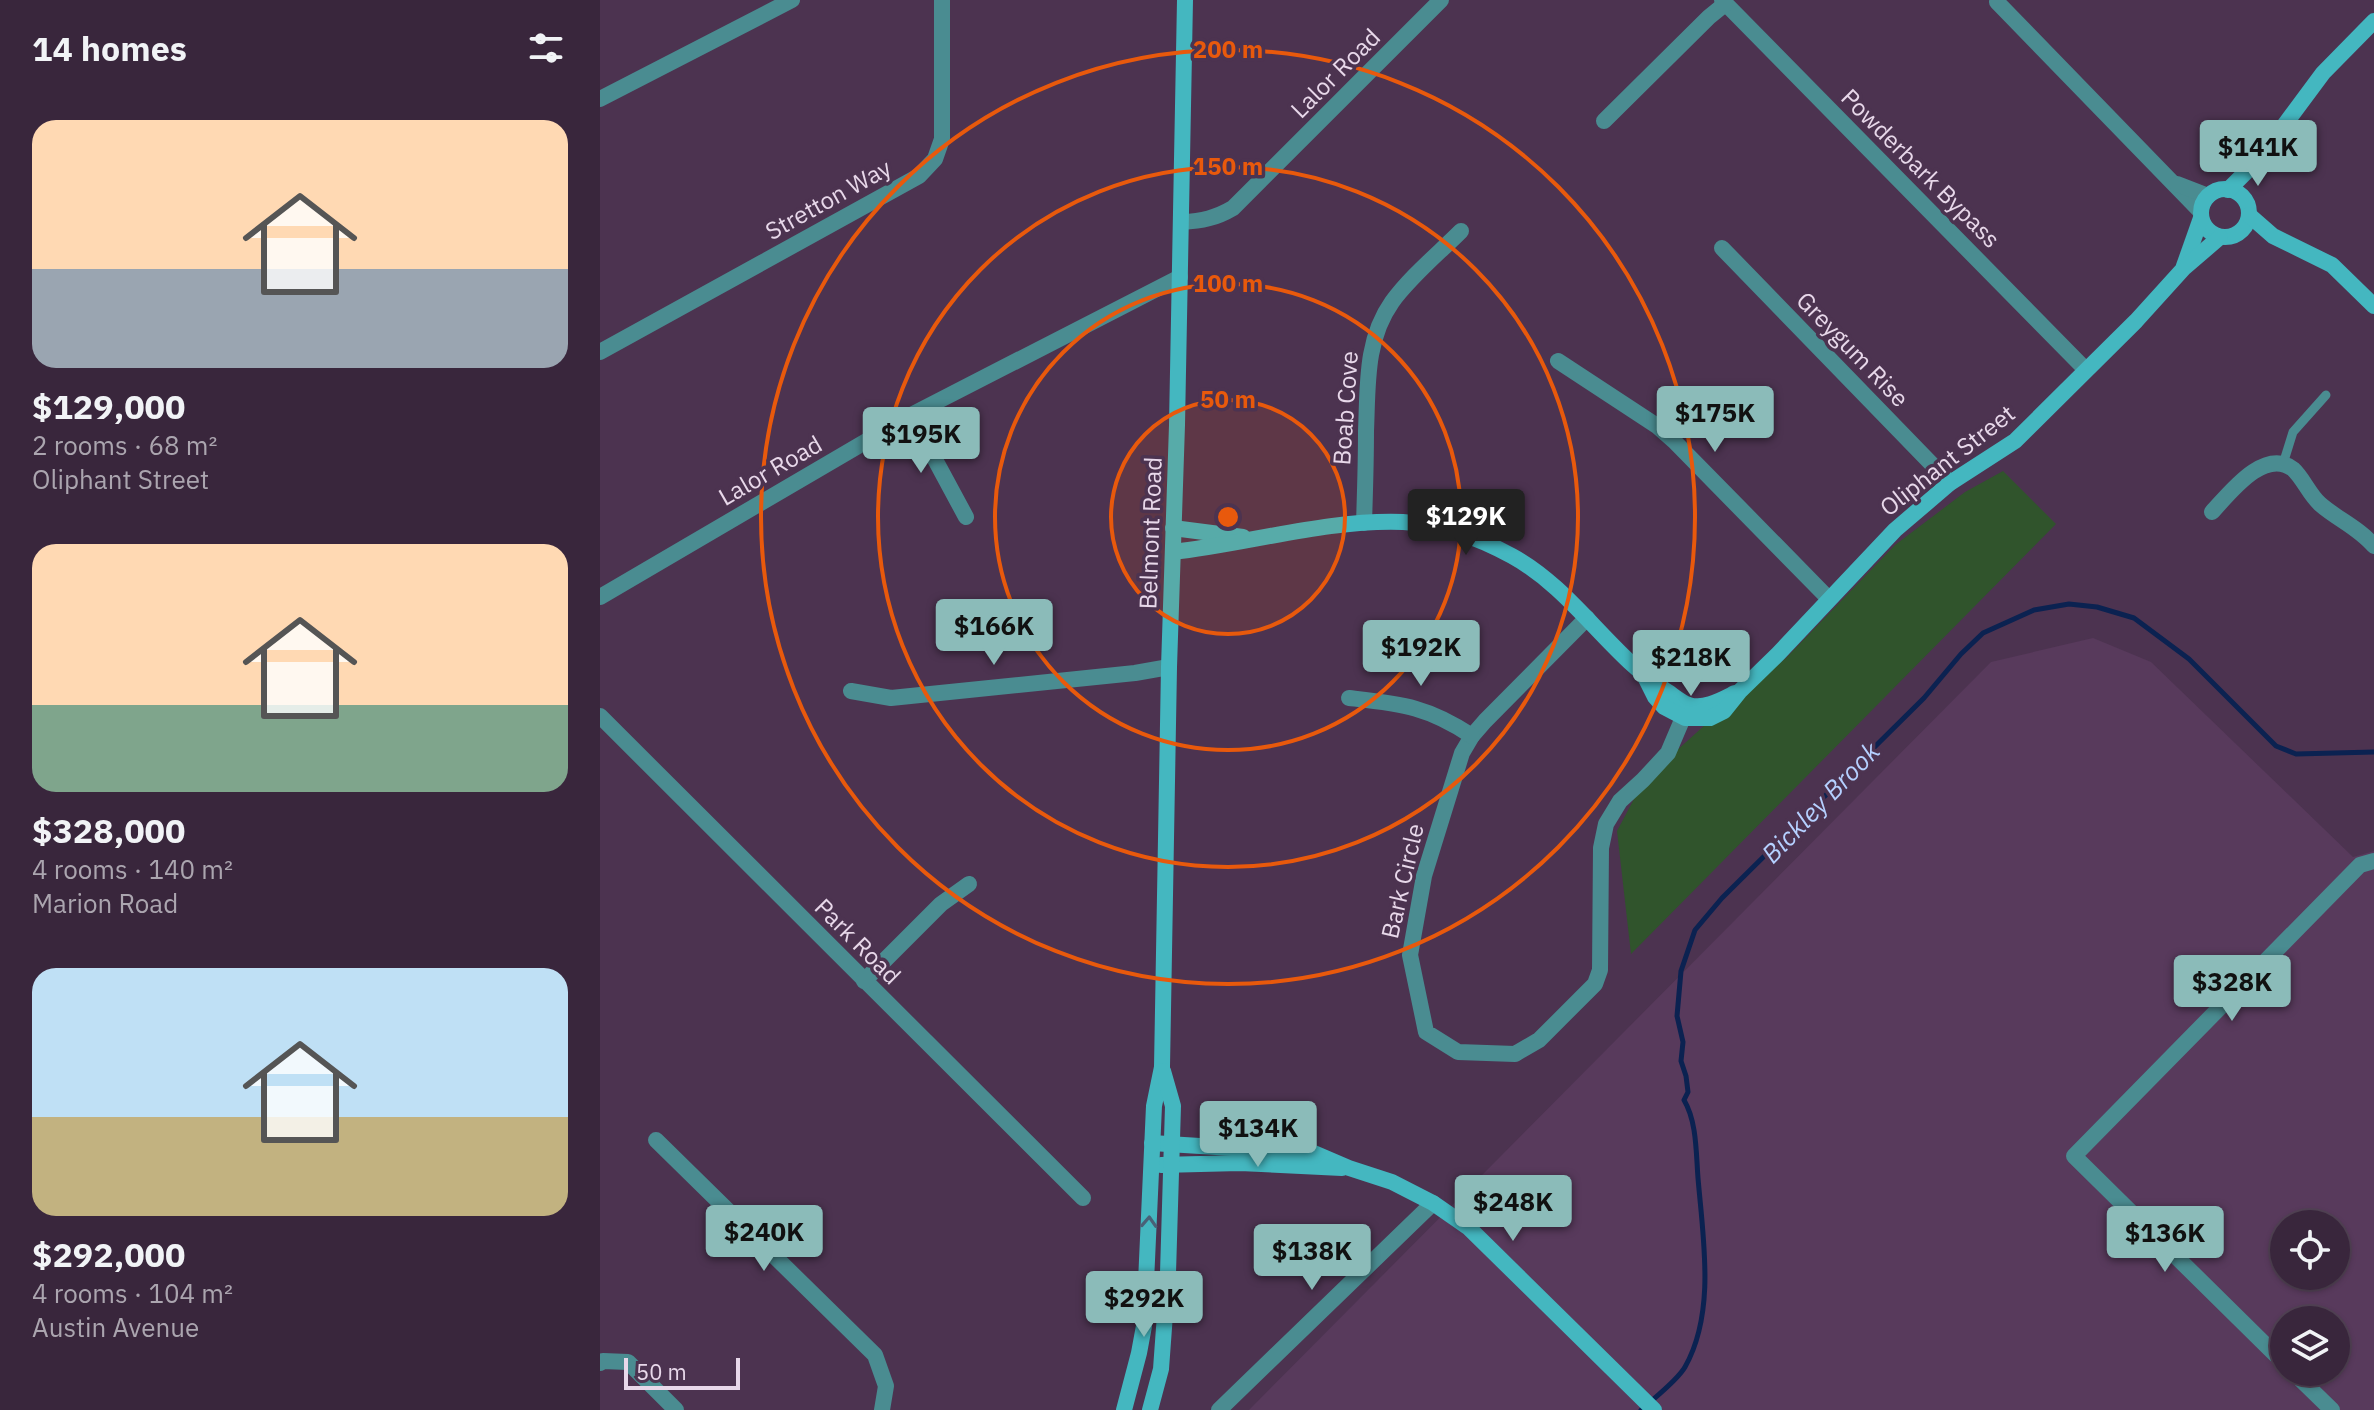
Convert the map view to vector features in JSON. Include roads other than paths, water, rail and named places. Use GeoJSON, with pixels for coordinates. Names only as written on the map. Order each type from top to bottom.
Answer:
{"type":"FeatureCollection","features":[{"type":"Feature","properties":{"kind":"main road","name":"Belmont Road"},"geometry":{"type":"LineString","coordinates":[[1124,1410],[1144,1326],[1154,1106],[1162,1067],[1185,0]]}},
{"type":"Feature","properties":{"kind":"main road"},"geometry":{"type":"LineString","coordinates":[[2228,190],[2260,158],[2323,73],[2374,21]]}},
{"type":"Feature","properties":{"kind":"main road"},"geometry":{"type":"LineString","coordinates":[[2260,158],[2247,208],[2246,224],[2232,236],[2220,237],[2207,229],[2204,209],[2219,190],[2228,190],[2240,195],[2247,208],[2273,236]]}},
{"type":"Feature","properties":{"kind":"main road","name":"Oliphant Street"},"geometry":{"type":"LineString","coordinates":[[2184,268],[2204,209]]}},
{"type":"Feature","properties":{"kind":"main road"},"geometry":{"type":"LineString","coordinates":[[2239,232],[2273,236],[2332,265],[2374,306]]}},
{"type":"Feature","properties":{"kind":"main road","name":"Oliphant Street"},"geometry":{"type":"LineString","coordinates":[[1687,711],[1710,718],[1724,711],[1895,530],[1950,483],[2015,441],[2136,321],[2184,268],[2220,237]]}},
{"type":"Feature","properties":{"kind":"main road"},"geometry":{"type":"LineString","coordinates":[[1173,552],[1364,523],[1404,522],[1438,527],[1487,542],[1532,567],[1587,618],[1645,677],[1664,707],[1687,711]]}},
{"type":"Feature","properties":{"kind":"main road"},"geometry":{"type":"LineString","coordinates":[[1173,528],[1250,538]]}},
{"type":"Feature","properties":{"kind":"main road","name":"Belmont Road"},"geometry":{"type":"LineString","coordinates":[[1150,1410],[1163,1355],[1173,1144],[1173,1106],[1162,1067]]}},
{"type":"Feature","properties":{"kind":"main road"},"geometry":{"type":"LineString","coordinates":[[1152,1143],[1314,1153],[1392,1182],[1433,1203],[1469,1228],[1654,1410]]}},
{"type":"Feature","properties":{"kind":"main road"},"geometry":{"type":"LineString","coordinates":[[1152,1166],[1240,1163],[1349,1168]]}},
{"type":"Feature","properties":{"kind":"street"},"geometry":{"type":"LineString","coordinates":[[600,99],[792,0]]}},
{"type":"Feature","properties":{"kind":"street","name":"Stretton Way"},"geometry":{"type":"LineString","coordinates":[[600,352],[919,176],[935,159],[942,139],[942,0]]}},
{"type":"Feature","properties":{"kind":"street","name":"Lalor Road"},"geometry":{"type":"LineString","coordinates":[[1182,222],[1218,217],[1233,208],[1441,0]]}},
{"type":"Feature","properties":{"kind":"street"},"geometry":{"type":"LineString","coordinates":[[1604,121],[1724,2]]}},
{"type":"Feature","properties":{"kind":"street","name":"Powderbark Bypass"},"geometry":{"type":"LineString","coordinates":[[1724,2],[2086,370]]}},
{"type":"Feature","properties":{"kind":"street"},"geometry":{"type":"LineString","coordinates":[[1997,2],[2172,182],[2204,209]]}},
{"type":"Feature","properties":{"kind":"street","name":"Boab Cove"},"geometry":{"type":"LineString","coordinates":[[1364,523],[1371,347],[1391,303],[1461,231]]}},
{"type":"Feature","properties":{"kind":"street","name":"Greygum Rise"},"geometry":{"type":"LineString","coordinates":[[1722,248],[1950,483]]}},
{"type":"Feature","properties":{"kind":"street","name":"Lalor Road"},"geometry":{"type":"LineString","coordinates":[[600,597],[911,415],[1180,277]]}},
{"type":"Feature","properties":{"kind":"street"},"geometry":{"type":"LineString","coordinates":[[1558,361],[1657,426],[1829,599]]}},
{"type":"Feature","properties":{"kind":"street"},"geometry":{"type":"LineString","coordinates":[[911,415],[966,517]]}},
{"type":"Feature","properties":{"kind":"street"},"geometry":{"type":"LineString","coordinates":[[2212,512],[2250,472],[2266,464],[2283,464],[2294,470],[2317,502],[2364,535],[2374,546]]}},
{"type":"Feature","properties":{"kind":"street","name":"Bark Circle"},"geometry":{"type":"LineString","coordinates":[[1587,618],[1472,736],[1462,753],[1424,876],[1410,955],[1426,1032],[1458,1052],[1515,1054],[1539,1040],[1595,984],[1600,970],[1601,848],[1606,824],[1620,801],[1668,753],[1687,711]]}},
{"type":"Feature","properties":{"kind":"street"},"geometry":{"type":"LineString","coordinates":[[851,691],[891,698],[1169,667]]}},
{"type":"Feature","properties":{"kind":"street"},"geometry":{"type":"LineString","coordinates":[[1349,698],[1415,707],[1443,718],[1472,736]]}},
{"type":"Feature","properties":{"kind":"street","name":"Park Road"},"geometry":{"type":"LineString","coordinates":[[600,716],[1083,1198]]}},
{"type":"Feature","properties":{"kind":"street"},"geometry":{"type":"LineString","coordinates":[[2270,1349],[2074,1156],[2360,865],[2374,861]]}},
{"type":"Feature","properties":{"kind":"street"},"geometry":{"type":"LineString","coordinates":[[864,981],[941,904],[969,884]]}},
{"type":"Feature","properties":{"kind":"street"},"geometry":{"type":"LineString","coordinates":[[656,1140],[875,1355],[886,1386],[882,1410]]}},
{"type":"Feature","properties":{"kind":"street"},"geometry":{"type":"LineString","coordinates":[[1219,1410],[1433,1203]]}},
{"type":"Feature","properties":{"kind":"street"},"geometry":{"type":"LineString","coordinates":[[600,1363],[628,1362],[676,1410]]}},
{"type":"Feature","properties":{"kind":"street"},"geometry":{"type":"LineString","coordinates":[[2307,1386],[2332,1410]]}},
{"type":"Feature","properties":{"kind":"lane"},"geometry":{"type":"LineString","coordinates":[[2283,464],[2293,432],[2326,395]]}},
{"type":"Feature","properties":{"kind":"waterway","name":"Bickley Brook"},"geometry":{"type":"LineString","coordinates":[[1641,1410],[1685,1367],[1695,1346],[1704,1299],[1704,1250],[1696,1148],[1694,1128],[1684,1100],[1688,1092],[1681,1061],[1683,1042],[1677,1016],[1681,971],[1695,930],[1722,898],[1924,698],[1983,633],[2034,610],[2069,604],[2097,607],[2134,618],[2189,659],[2276,746],[2296,754],[2374,752]]}}]}
